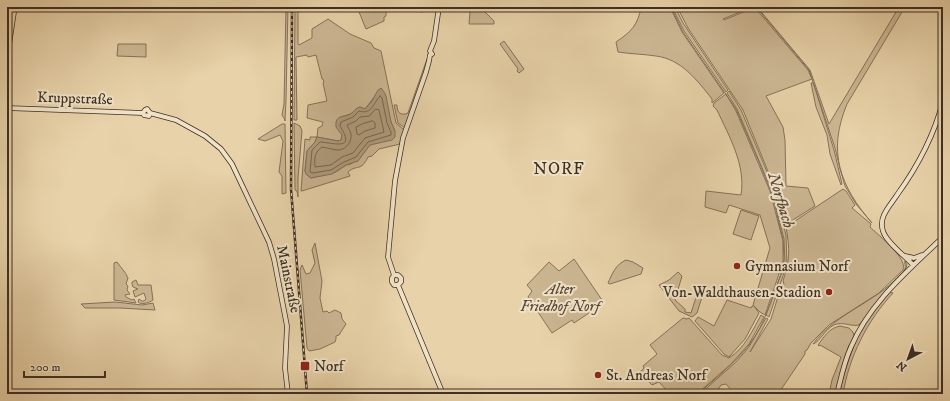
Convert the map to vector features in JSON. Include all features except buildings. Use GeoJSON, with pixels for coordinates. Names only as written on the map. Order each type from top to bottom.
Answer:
{"type":"FeatureCollection","features":[{"type":"Feature","properties":{"kind":"highway"},"geometry":{"type":"LineString","coordinates":[[7,14],[8,7]]}},
{"type":"Feature","properties":{"kind":"highway"},"geometry":{"type":"LineString","coordinates":[[7,53],[14,7]]}},
{"type":"Feature","properties":{"kind":"street"},"geometry":{"type":"LineString","coordinates":[[439,7],[434,41],[426,72],[403,137],[395,181],[388,257],[394,275],[392,282],[394,285],[398,285],[443,394]]}},
{"type":"Feature","properties":{"kind":"street"},"geometry":{"type":"LineString","coordinates":[[913,265],[884,234],[882,218],[918,164],[943,101]]}},
{"type":"Feature","properties":{"kind":"street","name":"Kruppstraße"},"geometry":{"type":"LineString","coordinates":[[7,108],[143,112],[147,109],[150,113],[170,117],[183,123],[210,140],[226,154]]}},
{"type":"Feature","properties":{"kind":"street","name":"Mainstraße"},"geometry":{"type":"LineString","coordinates":[[226,154],[265,233],[274,259],[287,326],[285,366],[288,394]]}},
{"type":"Feature","properties":{"kind":"street"},"geometry":{"type":"LineString","coordinates":[[837,394],[846,360],[858,332],[878,303],[913,265],[943,237]]}},
{"type":"Feature","properties":{"kind":"street"},"geometry":{"type":"LineString","coordinates":[[903,254],[914,258],[927,252]]}},
{"type":"Feature","properties":{"kind":"street"},"geometry":{"type":"LineString","coordinates":[[394,275],[398,275],[401,278],[401,282],[398,285]]}},
{"type":"Feature","properties":{"kind":"green space"},"geometry":{"type":"Polygon","coordinates":[[[286,7],[288,7],[285,121],[282,115],[284,104],[286,7]]]}},
{"type":"Feature","properties":{"kind":"green space"},"geometry":{"type":"Polygon","coordinates":[[[295,7],[298,7],[299,45],[312,38],[312,29],[328,19],[350,34],[371,43],[374,48],[381,51],[396,123],[404,130],[400,144],[379,149],[372,156],[368,157],[363,165],[348,172],[350,176],[301,191],[305,139],[310,140],[310,137],[317,137],[318,128],[322,126],[323,122],[307,118],[308,105],[327,101],[324,82],[316,55],[296,57],[297,120],[294,120],[295,7]],[[381,88],[365,109],[360,107],[352,113],[342,116],[337,120],[336,123],[342,135],[341,140],[338,141],[317,137],[315,142],[307,151],[306,174],[311,178],[336,172],[346,165],[351,164],[370,145],[395,131],[392,126],[384,93],[381,88]]]}},
{"type":"Feature","properties":{"kind":"green space"},"geometry":{"type":"Polygon","coordinates":[[[357,7],[420,7],[420,9],[424,9],[423,12],[390,8],[389,11],[386,12],[384,21],[366,29],[357,7]]]}},
{"type":"Feature","properties":{"kind":"green space"},"geometry":{"type":"Polygon","coordinates":[[[480,7],[494,21],[494,24],[469,24],[470,12],[480,7]]]}},
{"type":"Feature","properties":{"kind":"green space"},"geometry":{"type":"Polygon","coordinates":[[[641,7],[670,7],[682,32],[724,93],[712,103],[712,99],[694,78],[673,61],[656,56],[618,52],[616,42],[633,28],[638,19],[641,7]]]}},
{"type":"Feature","properties":{"kind":"green space"},"geometry":{"type":"Polygon","coordinates":[[[672,7],[675,7],[683,23],[728,90],[726,92],[684,31],[672,7]]]}},
{"type":"Feature","properties":{"kind":"green space"},"geometry":{"type":"Polygon","coordinates":[[[677,7],[750,7],[723,19],[724,20],[751,9],[756,9],[808,70],[812,79],[766,96],[783,127],[785,140],[786,186],[808,188],[815,206],[785,225],[774,186],[743,110],[688,28],[677,7]]]}},
{"type":"Feature","properties":{"kind":"green space"},"geometry":{"type":"Polygon","coordinates":[[[756,7],[810,70],[829,124],[899,7],[905,7],[847,104],[841,121],[838,138],[840,168],[845,182],[852,196],[872,223],[856,204],[845,186],[840,169],[835,148],[809,70],[756,7]]]}},
{"type":"Feature","properties":{"kind":"green space"},"geometry":{"type":"Polygon","coordinates":[[[504,41],[524,69],[519,73],[517,71],[518,69],[500,44],[504,41]]]}},
{"type":"Feature","properties":{"kind":"green space"},"geometry":{"type":"Polygon","coordinates":[[[118,44],[146,44],[146,57],[117,56],[118,44]]]}},
{"type":"Feature","properties":{"kind":"green space"},"geometry":{"type":"Polygon","coordinates":[[[427,59],[427,64],[405,128],[398,123],[394,105],[397,105],[400,113],[408,113],[427,59]]]}},
{"type":"Feature","properties":{"kind":"green space"},"geometry":{"type":"Polygon","coordinates":[[[811,83],[813,83],[815,88],[834,150],[841,185],[830,154],[827,135],[816,107],[811,83]]]}},
{"type":"Feature","properties":{"kind":"green space"},"geometry":{"type":"Polygon","coordinates":[[[729,91],[741,110],[773,186],[786,235],[787,264],[769,317],[766,315],[785,263],[784,239],[771,189],[737,109],[727,93],[729,91]]]}},
{"type":"Feature","properties":{"kind":"green space"},"geometry":{"type":"Polygon","coordinates":[[[726,94],[736,111],[770,191],[783,241],[783,262],[765,315],[753,305],[770,248],[760,215],[729,205],[726,213],[705,207],[706,191],[741,195],[742,184],[739,162],[727,130],[717,110],[713,106],[714,103],[726,94]]]}},
{"type":"Feature","properties":{"kind":"green space"},"geometry":{"type":"Polygon","coordinates":[[[294,123],[300,126],[302,131],[298,197],[297,191],[295,190],[294,123]]]}},
{"type":"Feature","properties":{"kind":"green space"},"geometry":{"type":"Polygon","coordinates":[[[282,124],[285,124],[286,193],[282,194],[282,176],[279,172],[283,141],[280,135],[265,141],[258,139],[282,124]]]}},
{"type":"Feature","properties":{"kind":"green space","name":"Von-Waldthausen-Stadion"},"geometry":{"type":"Polygon","coordinates":[[[843,189],[855,205],[852,208],[871,224],[870,227],[897,253],[901,259],[903,270],[879,293],[829,325],[805,351],[805,354],[778,394],[735,394],[726,384],[721,385],[715,394],[700,394],[736,362],[749,347],[766,318],[768,319],[750,352],[771,319],[781,287],[783,287],[784,284],[783,281],[787,267],[789,248],[786,227],[843,189]]]}},
{"type":"Feature","properties":{"kind":"green space"},"geometry":{"type":"Polygon","coordinates":[[[741,210],[759,216],[751,240],[733,234],[741,210]]]}},
{"type":"Feature","properties":{"kind":"green space"},"geometry":{"type":"Polygon","coordinates":[[[315,243],[322,281],[320,298],[323,312],[327,311],[329,313],[335,310],[341,313],[342,319],[346,324],[339,335],[336,336],[335,342],[320,349],[309,351],[307,348],[300,270],[302,265],[306,274],[310,273],[315,263],[312,250],[315,243]]]}},
{"type":"Feature","properties":{"kind":"green space","name":"Alter Friedhof Norf"},"geometry":{"type":"Polygon","coordinates":[[[574,259],[604,303],[574,323],[572,320],[552,333],[528,297],[532,291],[527,285],[549,262],[559,271],[574,259]]]}},
{"type":"Feature","properties":{"kind":"green space"},"geometry":{"type":"Polygon","coordinates":[[[626,260],[643,268],[641,274],[610,284],[608,283],[617,267],[626,260]]]}},
{"type":"Feature","properties":{"kind":"green space"},"geometry":{"type":"Polygon","coordinates":[[[905,261],[907,265],[905,270],[859,325],[834,325],[828,329],[816,343],[813,344],[831,325],[874,297],[894,281],[905,269],[905,261]]]}},
{"type":"Feature","properties":{"kind":"green space"},"geometry":{"type":"Polygon","coordinates":[[[117,262],[128,278],[126,284],[128,286],[127,290],[130,294],[125,295],[132,300],[134,299],[136,303],[114,300],[114,263],[117,262]]]}},
{"type":"Feature","properties":{"kind":"green space"},"geometry":{"type":"Polygon","coordinates":[[[678,272],[682,276],[675,300],[685,309],[685,312],[691,313],[698,291],[705,294],[702,297],[697,313],[692,317],[679,311],[659,285],[669,280],[678,272]]]}},
{"type":"Feature","properties":{"kind":"green space"},"geometry":{"type":"Polygon","coordinates":[[[136,280],[138,285],[151,285],[153,300],[145,303],[138,302],[139,299],[144,301],[146,299],[144,293],[135,297],[133,291],[138,289],[133,287],[132,282],[136,280]]]}},
{"type":"Feature","properties":{"kind":"green space"},"geometry":{"type":"Polygon","coordinates":[[[890,292],[893,293],[875,315],[860,340],[850,367],[843,394],[839,394],[848,362],[865,322],[890,292]]]}},
{"type":"Feature","properties":{"kind":"green space"},"geometry":{"type":"Polygon","coordinates":[[[727,300],[751,308],[754,306],[759,313],[745,339],[729,357],[724,354],[695,321],[698,317],[714,326],[727,300]]]}},
{"type":"Feature","properties":{"kind":"green space"},"geometry":{"type":"Polygon","coordinates":[[[115,302],[142,305],[153,303],[155,310],[85,308],[81,304],[115,302]]]}},
{"type":"Feature","properties":{"kind":"green space"},"geometry":{"type":"Polygon","coordinates":[[[761,315],[764,317],[749,344],[731,364],[697,394],[670,394],[659,382],[652,385],[640,372],[644,368],[643,366],[657,354],[650,345],[683,318],[689,318],[722,355],[729,358],[744,344],[761,315]]]}},
{"type":"Feature","properties":{"kind":"green space"},"geometry":{"type":"Polygon","coordinates":[[[840,326],[849,328],[853,332],[854,336],[848,348],[836,394],[829,394],[832,380],[841,357],[818,345],[830,331],[840,326]]]}},
{"type":"Feature","properties":{"kind":"water"},"geometry":{"type":"Polygon","coordinates":[[[381,88],[386,96],[391,122],[395,131],[395,137],[392,140],[370,145],[358,161],[346,165],[332,174],[311,178],[306,174],[307,151],[315,142],[317,137],[338,141],[341,140],[342,135],[336,127],[337,120],[341,117],[349,115],[359,107],[365,109],[381,88]]]}},
{"type":"Feature","properties":{"kind":"waterway","name":"Norfbach"},"geometry":{"type":"LineString","coordinates":[[671,7],[683,32],[736,109],[773,197],[783,240],[783,269],[769,308],[760,327],[749,345],[738,358],[698,394]]}},
{"type":"Feature","properties":{"kind":"railway"},"geometry":{"type":"LineString","coordinates":[[292,7],[291,189],[307,394]]}},
{"type":"Feature","properties":{"kind":"place","name":"Gymnasium Norf"},"geometry":{"type":"Point","coordinates":[737,266]}},
{"type":"Feature","properties":{"kind":"place","name":"Von-Waldthausen-Stadion"},"geometry":{"type":"Point","coordinates":[829,292]}},
{"type":"Feature","properties":{"kind":"place","name":"Norf"},"geometry":{"type":"Point","coordinates":[305,366]}},
{"type":"Feature","properties":{"kind":"place","name":"St. Andreas Norf"},"geometry":{"type":"Point","coordinates":[598,375]}},
{"type":"Feature","properties":{"kind":"district","name":"NORF"},"geometry":{"type":"Point","coordinates":[559,168]}}]}
